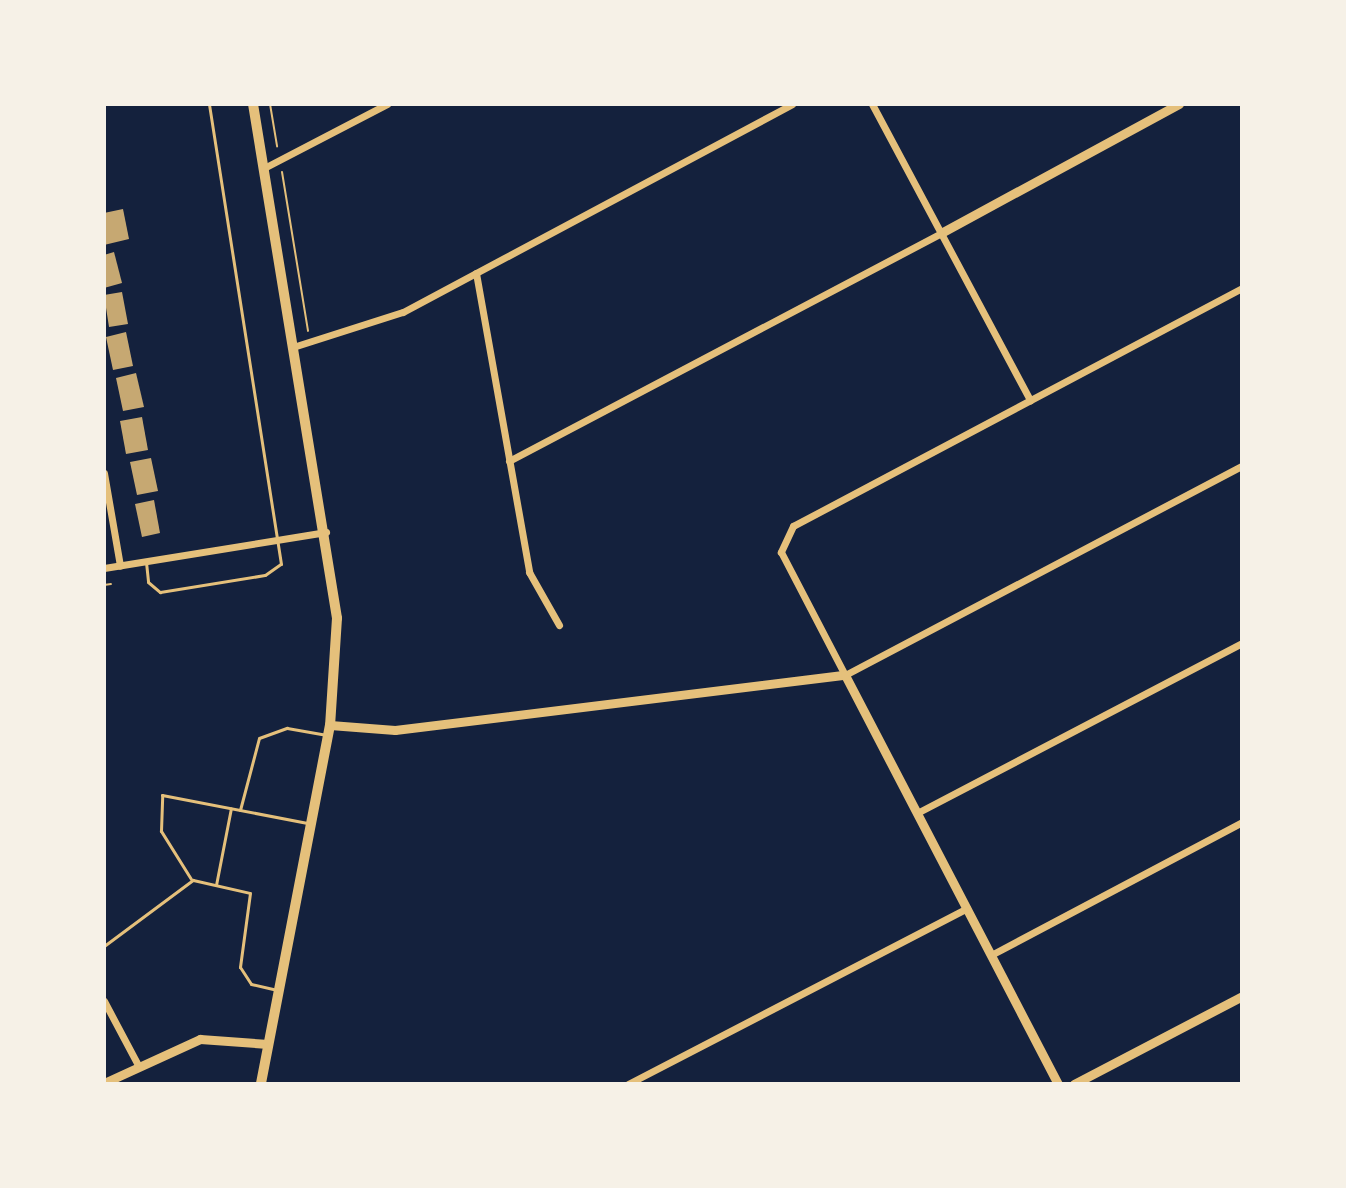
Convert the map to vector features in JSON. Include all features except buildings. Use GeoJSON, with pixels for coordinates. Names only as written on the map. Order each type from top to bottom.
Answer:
{"type":"FeatureCollection","features":[{"type":"Feature","properties":{"kind":"main road"},"geometry":{"type":"LineString","coordinates":[[253,104],[326,532],[337,618],[329,731],[261,1084]]}},
{"type":"Feature","properties":{"kind":"street"},"geometry":{"type":"LineString","coordinates":[[264,168],[387,104]]}},
{"type":"Feature","properties":{"kind":"street"},"geometry":{"type":"LineString","coordinates":[[293,347],[375,325],[792,104]]}},
{"type":"Feature","properties":{"kind":"street"},"geometry":{"type":"LineString","coordinates":[[872,104],[1030,400]]}},
{"type":"Feature","properties":{"kind":"street"},"geometry":{"type":"LineString","coordinates":[[509,461],[1179,104]]}},
{"type":"Feature","properties":{"kind":"street"},"geometry":{"type":"LineString","coordinates":[[476,273],[529,572],[559,625]]}},
{"type":"Feature","properties":{"kind":"street"},"geometry":{"type":"LineString","coordinates":[[1058,1084],[783,560],[782,543],[793,526],[1242,288]]}},
{"type":"Feature","properties":{"kind":"street"},"geometry":{"type":"LineString","coordinates":[[329,731],[395,730],[845,675],[1242,466]]}},
{"type":"Feature","properties":{"kind":"street"},"geometry":{"type":"LineString","coordinates":[[104,473],[120,566]]}},
{"type":"Feature","properties":{"kind":"street"},"geometry":{"type":"LineString","coordinates":[[104,568],[326,532]]}},
{"type":"Feature","properties":{"kind":"street"},"geometry":{"type":"LineString","coordinates":[[917,813],[1242,643]]}},
{"type":"Feature","properties":{"kind":"street"},"geometry":{"type":"LineString","coordinates":[[991,955],[1242,822]]}},
{"type":"Feature","properties":{"kind":"street"},"geometry":{"type":"LineString","coordinates":[[628,1084],[967,908]]}},
{"type":"Feature","properties":{"kind":"street"},"geometry":{"type":"LineString","coordinates":[[1074,1084],[1242,996]]}},
{"type":"Feature","properties":{"kind":"street"},"geometry":{"type":"LineString","coordinates":[[104,1001],[138,1065]]}},
{"type":"Feature","properties":{"kind":"street"},"geometry":{"type":"LineString","coordinates":[[104,1083],[200,1039],[268,1044]]}},
{"type":"Feature","properties":{"kind":"lane"},"geometry":{"type":"LineString","coordinates":[[146,561],[148,582],[160,592],[265,575],[281,564],[209,104]]}},
{"type":"Feature","properties":{"kind":"lane"},"geometry":{"type":"LineString","coordinates":[[240,810],[259,738],[287,728],[329,731]]}},
{"type":"Feature","properties":{"kind":"lane"},"geometry":{"type":"LineString","coordinates":[[278,991],[251,984],[240,967],[250,893],[193,880],[168,850],[162,795],[311,824]]}},
{"type":"Feature","properties":{"kind":"lane"},"geometry":{"type":"LineString","coordinates":[[216,885],[231,808]]}},
{"type":"Feature","properties":{"kind":"lane"},"geometry":{"type":"LineString","coordinates":[[104,946],[193,880]]}},
{"type":"Feature","properties":{"kind":"path"},"geometry":{"type":"LineString","coordinates":[[270,104],[277,146]]}},
{"type":"Feature","properties":{"kind":"path"},"geometry":{"type":"LineString","coordinates":[[282,172],[308,331]]}},
{"type":"Feature","properties":{"kind":"path"},"geometry":{"type":"LineString","coordinates":[[104,585],[111,584]]}}]}
